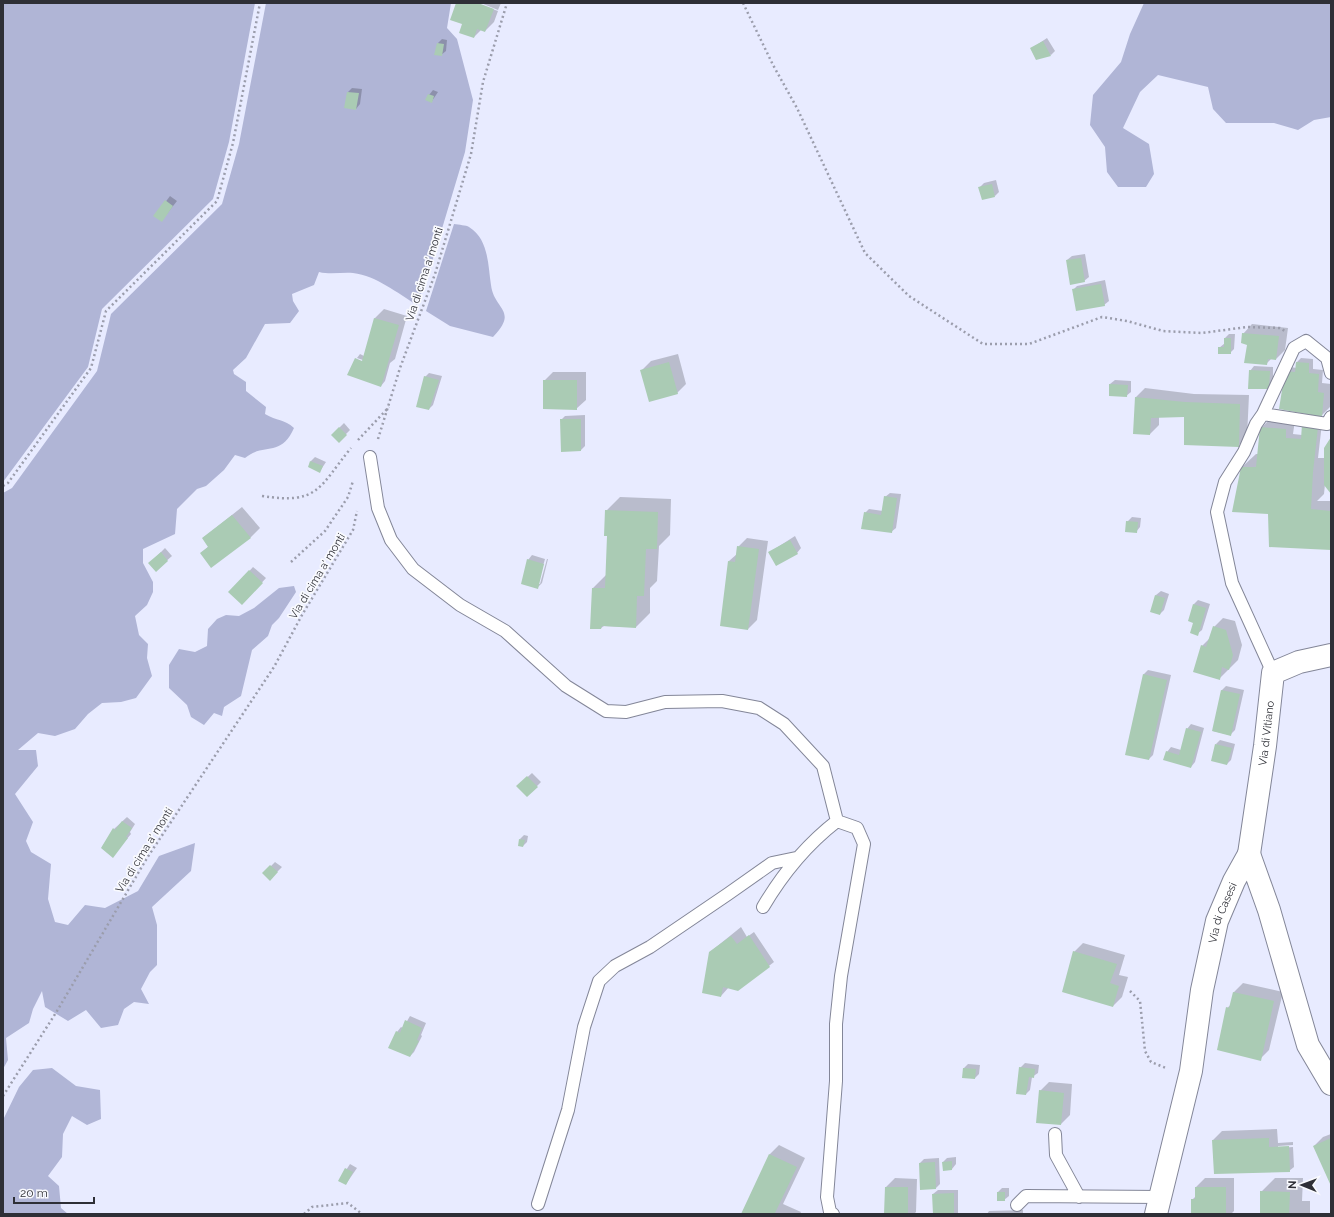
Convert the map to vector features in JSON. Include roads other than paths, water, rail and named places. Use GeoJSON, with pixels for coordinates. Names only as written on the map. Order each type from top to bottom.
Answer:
{"type":"FeatureCollection","features":[{"type":"Feature","properties":{"kind":"street"},"geometry":{"type":"LineString","coordinates":[[1273,673],[1299,662],[1331,655]]}},
{"type":"Feature","properties":{"kind":"street","name":"Via di Vitiano"},"geometry":{"type":"LineString","coordinates":[[1249,854],[1265,746],[1273,673]]}},
{"type":"Feature","properties":{"kind":"street"},"geometry":{"type":"LineString","coordinates":[[1249,854],[1269,910],[1308,1045],[1331,1084]]}},
{"type":"Feature","properties":{"kind":"street","name":"Via di Casesi"},"geometry":{"type":"LineString","coordinates":[[1159,1205],[1172,1145],[1191,1071],[1202,990],[1217,921],[1234,881],[1249,854]]}},
{"type":"Feature","properties":{"kind":"lane"},"geometry":{"type":"LineString","coordinates":[[1273,673],[1232,583],[1217,512],[1225,482],[1244,452],[1256,424],[1263,414],[1294,348],[1306,341],[1327,358],[1331,373]]}},
{"type":"Feature","properties":{"kind":"lane"},"geometry":{"type":"LineString","coordinates":[[1263,414],[1328,424],[1331,417]]}},
{"type":"Feature","properties":{"kind":"lane"},"geometry":{"type":"LineString","coordinates":[[370,457],[378,508],[391,540],[413,569],[460,605],[505,631],[566,686],[606,711],[626,712],[672,702],[722,701],[759,708],[784,724],[823,766],[837,821]]}},
{"type":"Feature","properties":{"kind":"lane"},"geometry":{"type":"LineString","coordinates":[[764,907],[774,889],[796,858],[819,835],[837,821]]}},
{"type":"Feature","properties":{"kind":"lane"},"geometry":{"type":"LineString","coordinates":[[833,1214],[830,1212],[827,1197],[836,1081],[836,1024],[841,976],[864,844],[857,828],[837,821]]}},
{"type":"Feature","properties":{"kind":"lane"},"geometry":{"type":"LineString","coordinates":[[538,1204],[568,1110],[584,1027],[599,981],[615,966],[650,947],[772,862],[796,858]]}},
{"type":"Feature","properties":{"kind":"lane"},"geometry":{"type":"LineString","coordinates":[[1055,1134],[1056,1155],[1079,1197]]}},
{"type":"Feature","properties":{"kind":"lane"},"geometry":{"type":"LineString","coordinates":[[1017,1205],[1026,1196],[1079,1197],[1159,1205]]}}]}
